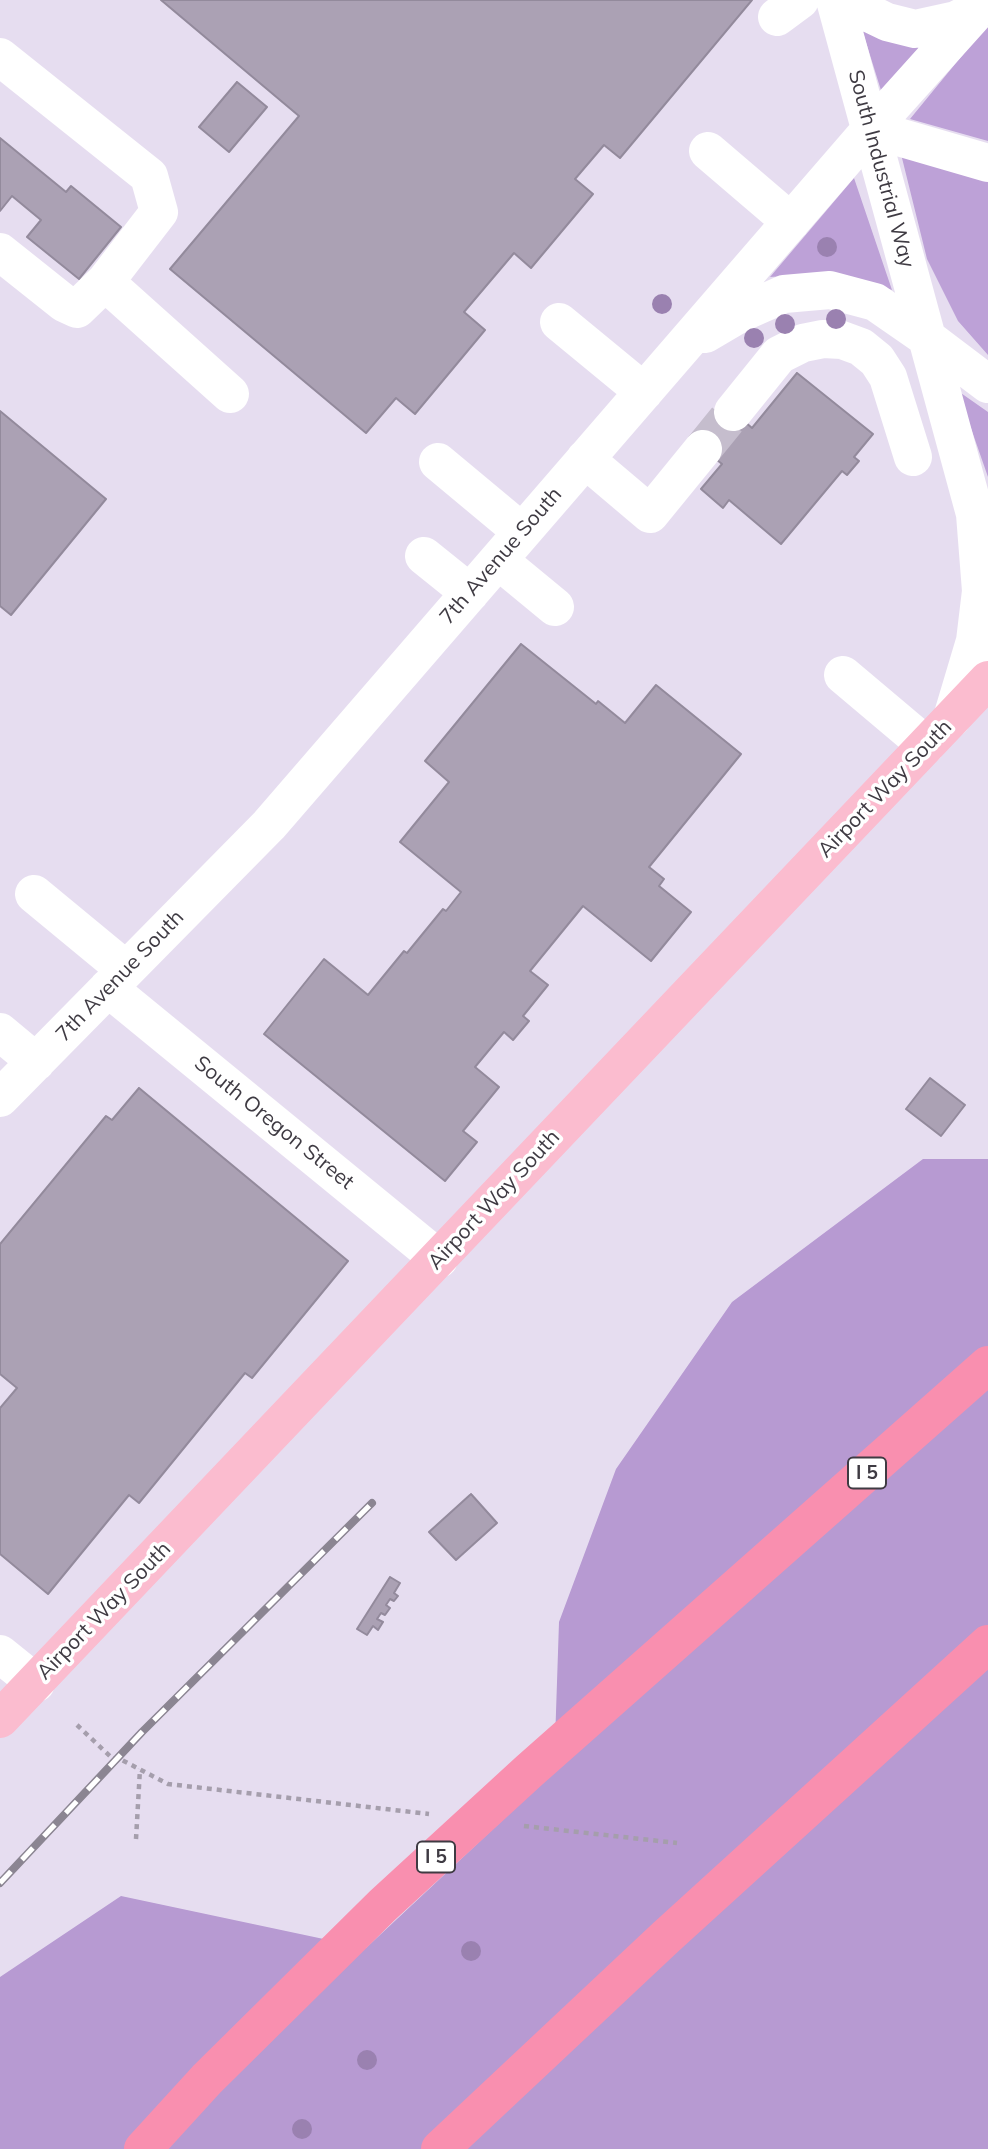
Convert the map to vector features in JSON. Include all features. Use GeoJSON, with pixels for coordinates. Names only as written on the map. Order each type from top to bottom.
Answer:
{"type":"FeatureCollection","features":[{"type":"Feature","properties":{"kind":"highway","name":"I 5"},"geometry":{"type":"LineString","coordinates":[[142,2149],[207,2080],[383,1905],[529,1771],[988,1365]]}},
{"type":"Feature","properties":{"kind":"highway"},"geometry":{"type":"LineString","coordinates":[[440,2149],[666,1937],[988,1644]]}},
{"type":"Feature","properties":{"kind":"main road","name":"Airport Way South"},"geometry":{"type":"LineString","coordinates":[[0,1719],[988,680]]}},
{"type":"Feature","properties":{"kind":"street","name":"South Industrial Way"},"geometry":{"type":"LineString","coordinates":[[835,0],[975,514],[981,591],[975,641],[939,732]]}},
{"type":"Feature","properties":{"kind":"street"},"geometry":{"type":"LineString","coordinates":[[851,0],[860,9],[887,22],[915,29],[956,20],[983,4]]}},
{"type":"Feature","properties":{"kind":"street","name":"7th Avenue South"},"geometry":{"type":"LineString","coordinates":[[0,1098],[269,824],[871,129],[983,4]]}},
{"type":"Feature","properties":{"kind":"street"},"geometry":{"type":"LineString","coordinates":[[0,57],[149,176],[159,212],[105,282],[77,310],[64,303],[0,252]]}},
{"type":"Feature","properties":{"kind":"street"},"geometry":{"type":"LineString","coordinates":[[871,129],[988,163]]}},
{"type":"Feature","properties":{"kind":"street"},"geometry":{"type":"LineString","coordinates":[[708,151],[791,222]]}},
{"type":"Feature","properties":{"kind":"street"},"geometry":{"type":"LineString","coordinates":[[105,282],[230,394]]}},
{"type":"Feature","properties":{"kind":"street"},"geometry":{"type":"LineString","coordinates":[[680,350],[738,314],[784,294],[830,290],[874,302],[988,384]]}},
{"type":"Feature","properties":{"kind":"street"},"geometry":{"type":"LineString","coordinates":[[559,322],[644,392]]}},
{"type":"Feature","properties":{"kind":"street"},"geometry":{"type":"LineString","coordinates":[[733,412],[779,355],[803,343],[823,339],[842,340],[861,348],[877,360],[888,377],[914,457]]}},
{"type":"Feature","properties":{"kind":"street"},"geometry":{"type":"LineString","coordinates":[[585,460],[650,514],[703,449]]}},
{"type":"Feature","properties":{"kind":"street"},"geometry":{"type":"LineString","coordinates":[[438,462],[510,546],[555,607]]}},
{"type":"Feature","properties":{"kind":"street"},"geometry":{"type":"LineString","coordinates":[[424,556],[470,593]]}},
{"type":"Feature","properties":{"kind":"street"},"geometry":{"type":"LineString","coordinates":[[843,675],[939,732]]}},
{"type":"Feature","properties":{"kind":"street","name":"South Oregon Street"},"geometry":{"type":"LineString","coordinates":[[34,894],[118,979],[439,1259]]}},
{"type":"Feature","properties":{"kind":"street"},"geometry":{"type":"LineString","coordinates":[[0,1032],[36,1062]]}},
{"type":"Feature","properties":{"kind":"street"},"geometry":{"type":"LineString","coordinates":[[0,1654],[36,1683]]}},
{"type":"Feature","properties":{"kind":"path"},"geometry":{"type":"LineString","coordinates":[[77,1725],[113,1759],[118,1758],[168,1784],[429,1815]]}},
{"type":"Feature","properties":{"kind":"path"},"geometry":{"type":"LineString","coordinates":[[136,1839],[140,1769]]}},
{"type":"Feature","properties":{"kind":"path"},"geometry":{"type":"LineString","coordinates":[[512,1824],[677,1843]]}},
{"type":"Feature","properties":{"kind":"shaded area"},"geometry":{"type":"Polygon","coordinates":[[[860,23],[942,34],[884,100],[860,23]]]}},
{"type":"Feature","properties":{"kind":"shaded area"},"geometry":{"type":"Polygon","coordinates":[[[988,24],[988,141],[910,119],[988,24]]]}},
{"type":"Feature","properties":{"kind":"shaded area"},"geometry":{"type":"Polygon","coordinates":[[[901,154],[988,181],[988,355],[958,321],[927,259],[901,154]]]}},
{"type":"Feature","properties":{"kind":"shaded area"},"geometry":{"type":"Polygon","coordinates":[[[854,178],[892,290],[829,273],[770,277],[854,178]]]}},
{"type":"Feature","properties":{"kind":"shaded area"},"geometry":{"type":"Polygon","coordinates":[[[958,391],[988,412],[988,477],[958,391]]]}},
{"type":"Feature","properties":{"kind":"shaded area"},"geometry":{"type":"Polygon","coordinates":[[[923,1159],[988,1159],[988,2149],[0,2149],[0,1977],[121,1896],[366,1948],[554,1772],[559,1622],[616,1469],[732,1302],[923,1159]]]}},
{"type":"Feature","properties":{"kind":"building"},"geometry":{"type":"Polygon","coordinates":[[[161,0],[752,0],[620,158],[604,145],[575,179],[593,194],[531,268],[514,253],[464,312],[485,330],[415,414],[396,398],[366,433],[170,269],[299,116],[161,0]]]}},
{"type":"Feature","properties":{"kind":"building"},"geometry":{"type":"Polygon","coordinates":[[[237,82],[267,107],[229,152],[199,127],[237,82]]]}},
{"type":"Feature","properties":{"kind":"building"},"geometry":{"type":"Polygon","coordinates":[[[0,138],[66,192],[71,186],[121,227],[79,279],[27,237],[41,220],[12,196],[0,211],[0,138]]]}},
{"type":"Feature","properties":{"kind":"building"},"geometry":{"type":"Polygon","coordinates":[[[797,373],[873,434],[854,457],[859,461],[847,475],[842,471],[781,544],[729,500],[723,508],[701,489],[722,464],[691,439],[722,402],[752,428],[797,373]]]}},
{"type":"Feature","properties":{"kind":"building"},"geometry":{"type":"Polygon","coordinates":[[[0,411],[106,499],[11,615],[0,606],[0,411]]]}},
{"type":"Feature","properties":{"kind":"building"},"geometry":{"type":"Polygon","coordinates":[[[521,644],[596,704],[598,701],[625,723],[656,685],[741,754],[649,867],[664,879],[659,886],[691,912],[651,961],[583,906],[530,971],[548,985],[523,1016],[529,1021],[513,1040],[504,1032],[475,1067],[499,1087],[463,1131],[477,1142],[445,1181],[264,1034],[324,959],[368,995],[404,951],[407,953],[443,909],[446,911],[461,892],[400,842],[449,782],[425,761],[521,644]]]}},
{"type":"Feature","properties":{"kind":"building"},"geometry":{"type":"Polygon","coordinates":[[[930,1078],[965,1105],[941,1136],[906,1109],[930,1078]]]}},
{"type":"Feature","properties":{"kind":"building"},"geometry":{"type":"Polygon","coordinates":[[[139,1088],[348,1261],[252,1378],[245,1373],[139,1503],[129,1495],[48,1594],[0,1554],[0,1408],[17,1388],[0,1374],[0,1244],[106,1116],[112,1120],[139,1088]]]}},
{"type":"Feature","properties":{"kind":"building"},"geometry":{"type":"Polygon","coordinates":[[[471,1494],[497,1523],[456,1560],[429,1532],[471,1494]]]}},
{"type":"Feature","properties":{"kind":"building"},"geometry":{"type":"Polygon","coordinates":[[[390,1577],[400,1583],[394,1593],[398,1596],[394,1601],[390,1599],[386,1605],[390,1608],[385,1615],[381,1613],[377,1619],[383,1622],[378,1630],[373,1626],[367,1635],[357,1629],[390,1577]]]}},
{"type":"Feature","properties":{"kind":"tunnel"},"geometry":{"type":"LineString","coordinates":[[703,449],[733,412]]}},
{"type":"Feature","properties":{"kind":"railway"},"geometry":{"type":"LineString","coordinates":[[0,1883],[142,1732],[372,1503]]}}]}
